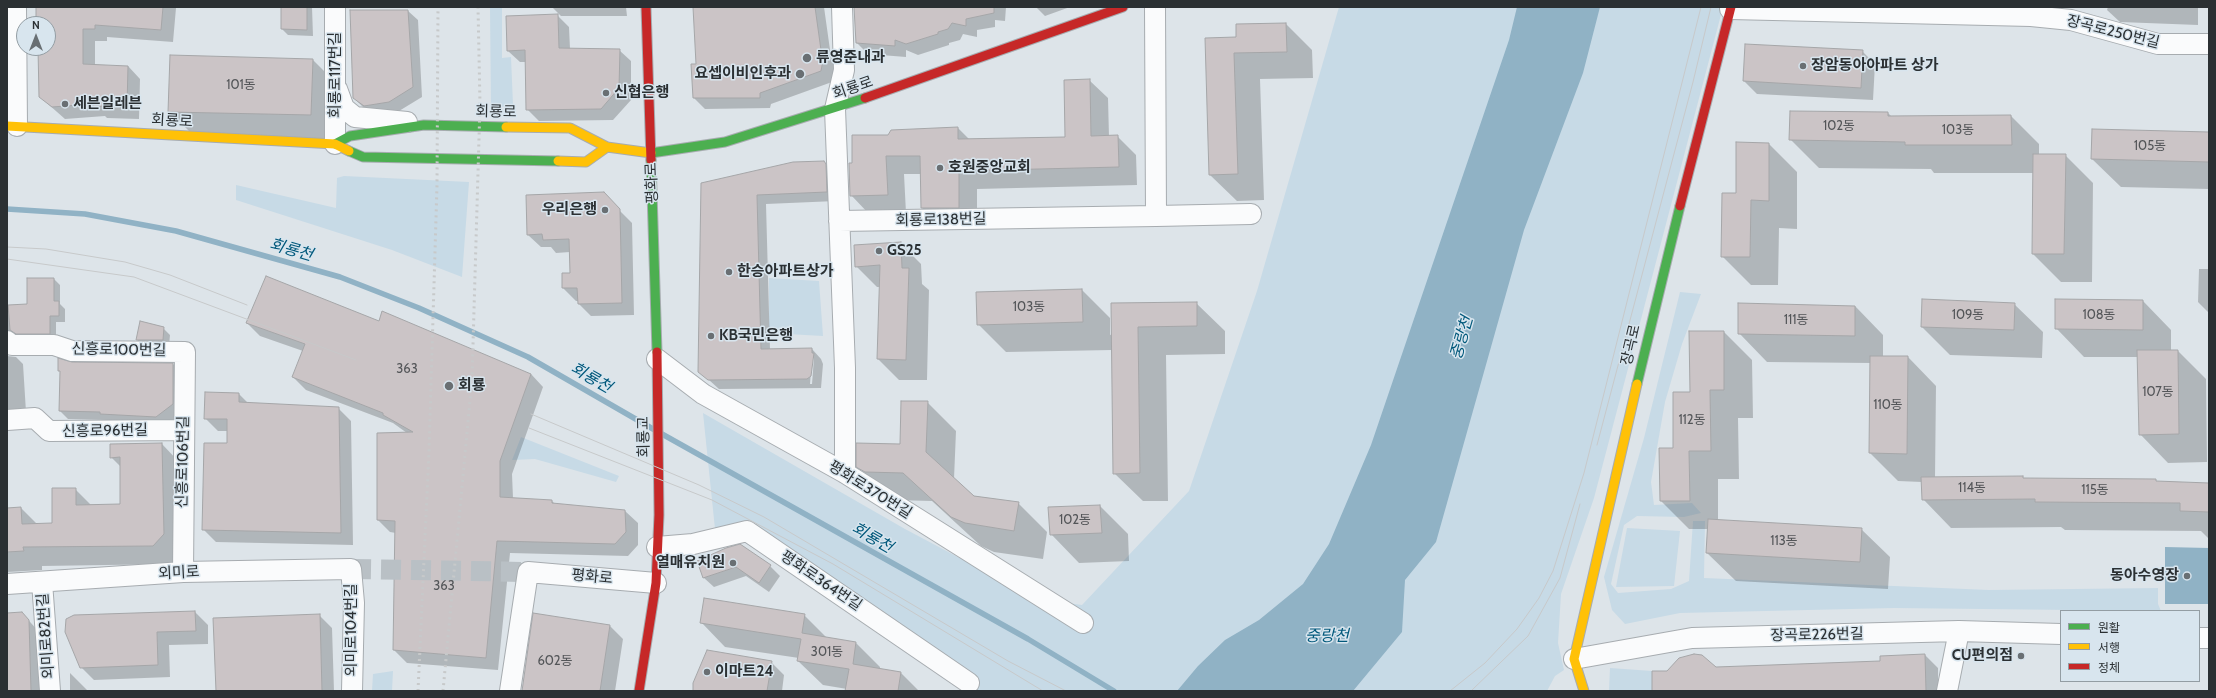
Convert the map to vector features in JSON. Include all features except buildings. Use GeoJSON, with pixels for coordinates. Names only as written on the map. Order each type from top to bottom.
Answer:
{"type":"FeatureCollection","features":[{"type":"Feature","properties":{"kind":"street"},"geometry":{"type":"LineString","coordinates":[[12,126],[16,7]]}},
{"type":"Feature","properties":{"kind":"street","name":"회룡로117번길"},"geometry":{"type":"LineString","coordinates":[[335,7],[335,144]]}},
{"type":"Feature","properties":{"kind":"street","name":"평화로"},"geometry":{"type":"LineString","coordinates":[[646,7],[657,359]]}},
{"type":"Feature","properties":{"kind":"street"},"geometry":{"type":"LineString","coordinates":[[842,7],[844,70],[835,109],[845,368],[845,473]]}},
{"type":"Feature","properties":{"kind":"street","name":"회룡로"},"geometry":{"type":"LineString","coordinates":[[335,144],[350,136],[374,131],[424,125],[570,128],[607,147],[651,153],[725,142],[835,109],[1123,7]]}},
{"type":"Feature","properties":{"kind":"street"},"geometry":{"type":"LineString","coordinates":[[1154,7],[1156,216]]}},
{"type":"Feature","properties":{"kind":"street","name":"장곡로250번길"},"geometry":{"type":"LineString","coordinates":[[1730,8],[2031,16],[2071,20],[2158,44],[2209,44]]}},
{"type":"Feature","properties":{"kind":"street","name":"장곡로"},"geometry":{"type":"LineString","coordinates":[[1574,659],[1661,280],[1730,8]]}},
{"type":"Feature","properties":{"kind":"street"},"geometry":{"type":"LineString","coordinates":[[336,87],[344,108],[355,117],[403,121],[424,125]]}},
{"type":"Feature","properties":{"kind":"street","name":"회룡로"},"geometry":{"type":"LineString","coordinates":[[12,126],[335,144],[363,157],[586,162],[607,147]]}},
{"type":"Feature","properties":{"kind":"street","name":"회룡로138번길"},"geometry":{"type":"LineString","coordinates":[[839,221],[1251,214]]}},
{"type":"Feature","properties":{"kind":"street","name":"신흥로100번길"},"geometry":{"type":"LineString","coordinates":[[7,341],[12,345],[54,345],[72,351],[185,352]]}},
{"type":"Feature","properties":{"kind":"street","name":"신흥로106번길"},"geometry":{"type":"LineString","coordinates":[[183,572],[185,352]]}},
{"type":"Feature","properties":{"kind":"street","name":"평화로370번길"},"geometry":{"type":"LineString","coordinates":[[657,359],[703,394],[845,473],[1083,623]]}},
{"type":"Feature","properties":{"kind":"street","name":"회룡교"},"geometry":{"type":"LineString","coordinates":[[657,359],[658,547]]}},
{"type":"Feature","properties":{"kind":"street","name":"신흥로96번길"},"geometry":{"type":"LineString","coordinates":[[7,420],[36,418],[49,431],[184,430]]}},
{"type":"Feature","properties":{"kind":"street","name":"평화로364번길"},"geometry":{"type":"LineString","coordinates":[[658,547],[693,544],[746,531],[970,683]]}},
{"type":"Feature","properties":{"kind":"street"},"geometry":{"type":"LineString","coordinates":[[639,691],[656,583],[658,547]]}},
{"type":"Feature","properties":{"kind":"street","name":"외미로"},"geometry":{"type":"LineString","coordinates":[[7,584],[183,572],[351,569]]}},
{"type":"Feature","properties":{"kind":"street","name":"외미로104번길"},"geometry":{"type":"LineString","coordinates":[[351,569],[354,603],[352,691]]}},
{"type":"Feature","properties":{"kind":"street","name":"평화로"},"geometry":{"type":"LineString","coordinates":[[510,691],[528,572],[656,583]]}},
{"type":"Feature","properties":{"kind":"street","name":"외미로82번길"},"geometry":{"type":"LineString","coordinates":[[42,582],[50,691]]}},
{"type":"Feature","properties":{"kind":"street"},"geometry":{"type":"LineString","coordinates":[[1947,691],[1959,632]]}},
{"type":"Feature","properties":{"kind":"street","name":"장곡로226번길"},"geometry":{"type":"LineString","coordinates":[[1574,659],[1692,638],[1959,632],[2060,634]]}},
{"type":"Feature","properties":{"kind":"street"},"geometry":{"type":"LineString","coordinates":[[1574,659],[1584,691]]}},
{"type":"Feature","properties":{"kind":"shaded area"},"geometry":{"type":"Polygon","coordinates":[[[490,7],[502,7],[502,58],[511,57],[513,105],[491,109],[490,7]]]}},
{"type":"Feature","properties":{"kind":"shaded area"},"geometry":{"type":"Polygon","coordinates":[[[1339,7],[1723,7],[1594,498],[1561,594],[1558,643],[1564,670],[1555,676],[1547,691],[967,691],[758,551],[737,538],[715,529],[703,413],[905,529],[1037,599],[1082,605],[1189,491],[1257,291],[1339,7]]]}},
{"type":"Feature","properties":{"kind":"shaded area"},"geometry":{"type":"Polygon","coordinates":[[[344,176],[469,182],[462,277],[392,250],[236,200],[236,185],[336,208],[337,178],[344,176]]]}},
{"type":"Feature","properties":{"kind":"shaded area"},"geometry":{"type":"Polygon","coordinates":[[[769,278],[819,281],[823,336],[769,333],[769,278]]]}},
{"type":"Feature","properties":{"kind":"shaded area"},"geometry":{"type":"Polygon","coordinates":[[[1680,292],[1701,294],[1682,344],[1665,402],[1651,482],[1654,505],[1692,503],[1701,513],[1684,517],[1637,516],[1624,525],[1611,584],[1618,593],[1671,589],[1689,581],[1693,521],[1705,521],[1704,578],[1989,590],[2158,588],[2158,604],[2161,610],[1894,608],[1680,613],[1625,624],[1612,610],[1604,577],[1644,438],[1680,292]]]}},
{"type":"Feature","properties":{"kind":"shaded area"},"geometry":{"type":"Polygon","coordinates":[[[521,437],[619,476],[616,482],[535,459],[512,460],[521,437]]]}},
{"type":"Feature","properties":{"kind":"shaded area"},"geometry":{"type":"Polygon","coordinates":[[[1627,528],[1680,531],[1674,586],[1616,587],[1627,528]]]}},
{"type":"Feature","properties":{"kind":"shaded area"},"geometry":{"type":"Polygon","coordinates":[[[1610,668],[1652,671],[1652,691],[1609,691],[1610,668]]]}},
{"type":"Feature","properties":{"kind":"shaded area"},"geometry":{"type":"Polygon","coordinates":[[[393,671],[392,691],[372,691],[373,674],[393,671]]]}},
{"type":"Feature","properties":{"kind":"water","name":"중랑천"},"geometry":{"type":"Polygon","coordinates":[[[1517,7],[1600,7],[1583,73],[1524,230],[1436,542],[1405,580],[1402,632],[1353,691],[1177,691],[1198,666],[1225,640],[1259,620],[1303,584],[1329,544],[1371,445],[1509,40],[1517,7]]]}},
{"type":"Feature","properties":{"kind":"water","name":"동아수영장"},"geometry":{"type":"Polygon","coordinates":[[[2165,547],[2209,548],[2209,604],[2165,604],[2165,547]]]}},
{"type":"Feature","properties":{"kind":"waterway","name":"회룡천"},"geometry":{"type":"LineString","coordinates":[[7,209],[85,214],[176,231],[340,277],[419,308],[528,357],[653,429]]}},
{"type":"Feature","properties":{"kind":"waterway","name":"회룡천"},"geometry":{"type":"LineString","coordinates":[[662,434],[1028,639],[1114,691]]}},
{"type":"Feature","properties":{"kind":"tunnel"},"geometry":{"type":"LineString","coordinates":[[351,569],[528,572]]}},
{"type":"Feature","properties":{"kind":"tram line"},"geometry":{"type":"LineString","coordinates":[[1450,691],[1485,663],[1517,629],[1539,598],[1553,571],[1584,473],[1701,7]]}},
{"type":"Feature","properties":{"kind":"tram line"},"geometry":{"type":"LineString","coordinates":[[1597,445],[1693,82],[1711,7]]}},
{"type":"Feature","properties":{"kind":"tram line"},"geometry":{"type":"LineString","coordinates":[[7,247],[46,249],[125,262],[170,275],[247,305]]}},
{"type":"Feature","properties":{"kind":"tram line"},"geometry":{"type":"LineString","coordinates":[[7,259],[134,277],[356,360]]}},
{"type":"Feature","properties":{"kind":"tram line"},"geometry":{"type":"LineString","coordinates":[[531,414],[699,485],[764,517],[1008,661],[1066,691]]}},
{"type":"Feature","properties":{"kind":"tram line"},"geometry":{"type":"LineString","coordinates":[[529,428],[712,500],[833,564],[1043,691]]}},
{"type":"Feature","properties":{"kind":"tram line"},"geometry":{"type":"LineString","coordinates":[[1471,691],[1528,636],[1560,578],[1580,504]]}},
{"type":"Feature","properties":{"kind":"railway"},"geometry":{"type":"LineString","coordinates":[[418,691],[429,451],[437,185],[438,7]]}},
{"type":"Feature","properties":{"kind":"railway"},"geometry":{"type":"LineString","coordinates":[[443,691],[472,379],[480,104],[478,7]]}},
{"type":"Feature","properties":{"kind":"traffic: fast"},"geometry":{"type":"LineString","coordinates":[[651,153],[725,142],[865,98]]}},
{"type":"Feature","properties":{"kind":"traffic: fast"},"geometry":{"type":"LineString","coordinates":[[335,144],[350,136],[424,125],[506,127]]}},
{"type":"Feature","properties":{"kind":"traffic: fast"},"geometry":{"type":"LineString","coordinates":[[349,151],[363,157],[558,161]]}},
{"type":"Feature","properties":{"kind":"traffic: fast"},"geometry":{"type":"LineString","coordinates":[[651,160],[657,352]]}},
{"type":"Feature","properties":{"kind":"traffic: fast"},"geometry":{"type":"LineString","coordinates":[[1637,384],[1680,206]]}},
{"type":"Feature","properties":{"kind":"traffic: slow"},"geometry":{"type":"LineString","coordinates":[[7,126],[335,144],[349,151]]}},
{"type":"Feature","properties":{"kind":"traffic: slow"},"geometry":{"type":"LineString","coordinates":[[506,127],[570,128],[607,147],[651,153]]}},
{"type":"Feature","properties":{"kind":"traffic: slow"},"geometry":{"type":"LineString","coordinates":[[558,161],[586,162],[607,147]]}},
{"type":"Feature","properties":{"kind":"traffic: slow"},"geometry":{"type":"LineString","coordinates":[[1584,691],[1574,659],[1637,384]]}},
{"type":"Feature","properties":{"kind":"traffic: jam"},"geometry":{"type":"LineString","coordinates":[[646,7],[651,160]]}},
{"type":"Feature","properties":{"kind":"traffic: jam"},"geometry":{"type":"LineString","coordinates":[[865,98],[1123,7]]}},
{"type":"Feature","properties":{"kind":"traffic: jam"},"geometry":{"type":"LineString","coordinates":[[1680,206],[1731,7]]}},
{"type":"Feature","properties":{"kind":"traffic: jam"},"geometry":{"type":"LineString","coordinates":[[639,691],[656,583],[659,515],[657,352]]}},
{"type":"Feature","properties":{"kind":"place","name":"류영준내과"},"geometry":{"type":"Point","coordinates":[807,58]}},
{"type":"Feature","properties":{"kind":"place","name":"장암동아아파트 상가"},"geometry":{"type":"Point","coordinates":[1803,66]}},
{"type":"Feature","properties":{"kind":"place","name":"요셉이비인후과"},"geometry":{"type":"Point","coordinates":[800,74]}},
{"type":"Feature","properties":{"kind":"place","name":"신협은행"},"geometry":{"type":"Point","coordinates":[606,93]}},
{"type":"Feature","properties":{"kind":"place","name":"세븐일레븐"},"geometry":{"type":"Point","coordinates":[65,104]}},
{"type":"Feature","properties":{"kind":"place","name":"호원중앙교회"},"geometry":{"type":"Point","coordinates":[940,168]}},
{"type":"Feature","properties":{"kind":"place","name":"우리은행"},"geometry":{"type":"Point","coordinates":[605,210]}},
{"type":"Feature","properties":{"kind":"place","name":"GS25"},"geometry":{"type":"Point","coordinates":[879,251]}},
{"type":"Feature","properties":{"kind":"place","name":"한승아파트상가"},"geometry":{"type":"Point","coordinates":[729,272]}},
{"type":"Feature","properties":{"kind":"place","name":"KB국민은행"},"geometry":{"type":"Point","coordinates":[711,336]}},
{"type":"Feature","properties":{"kind":"place","name":"회룡"},"geometry":{"type":"Point","coordinates":[449,386]}},
{"type":"Feature","properties":{"kind":"place","name":"열매유치원"},"geometry":{"type":"Point","coordinates":[733,563]}},
{"type":"Feature","properties":{"kind":"place","name":"동아수영장"},"geometry":{"type":"Point","coordinates":[2187,576]}},
{"type":"Feature","properties":{"kind":"place","name":"CU편의점"},"geometry":{"type":"Point","coordinates":[2021,656]}},
{"type":"Feature","properties":{"kind":"place","name":"이마트24"},"geometry":{"type":"Point","coordinates":[707,672]}}]}
